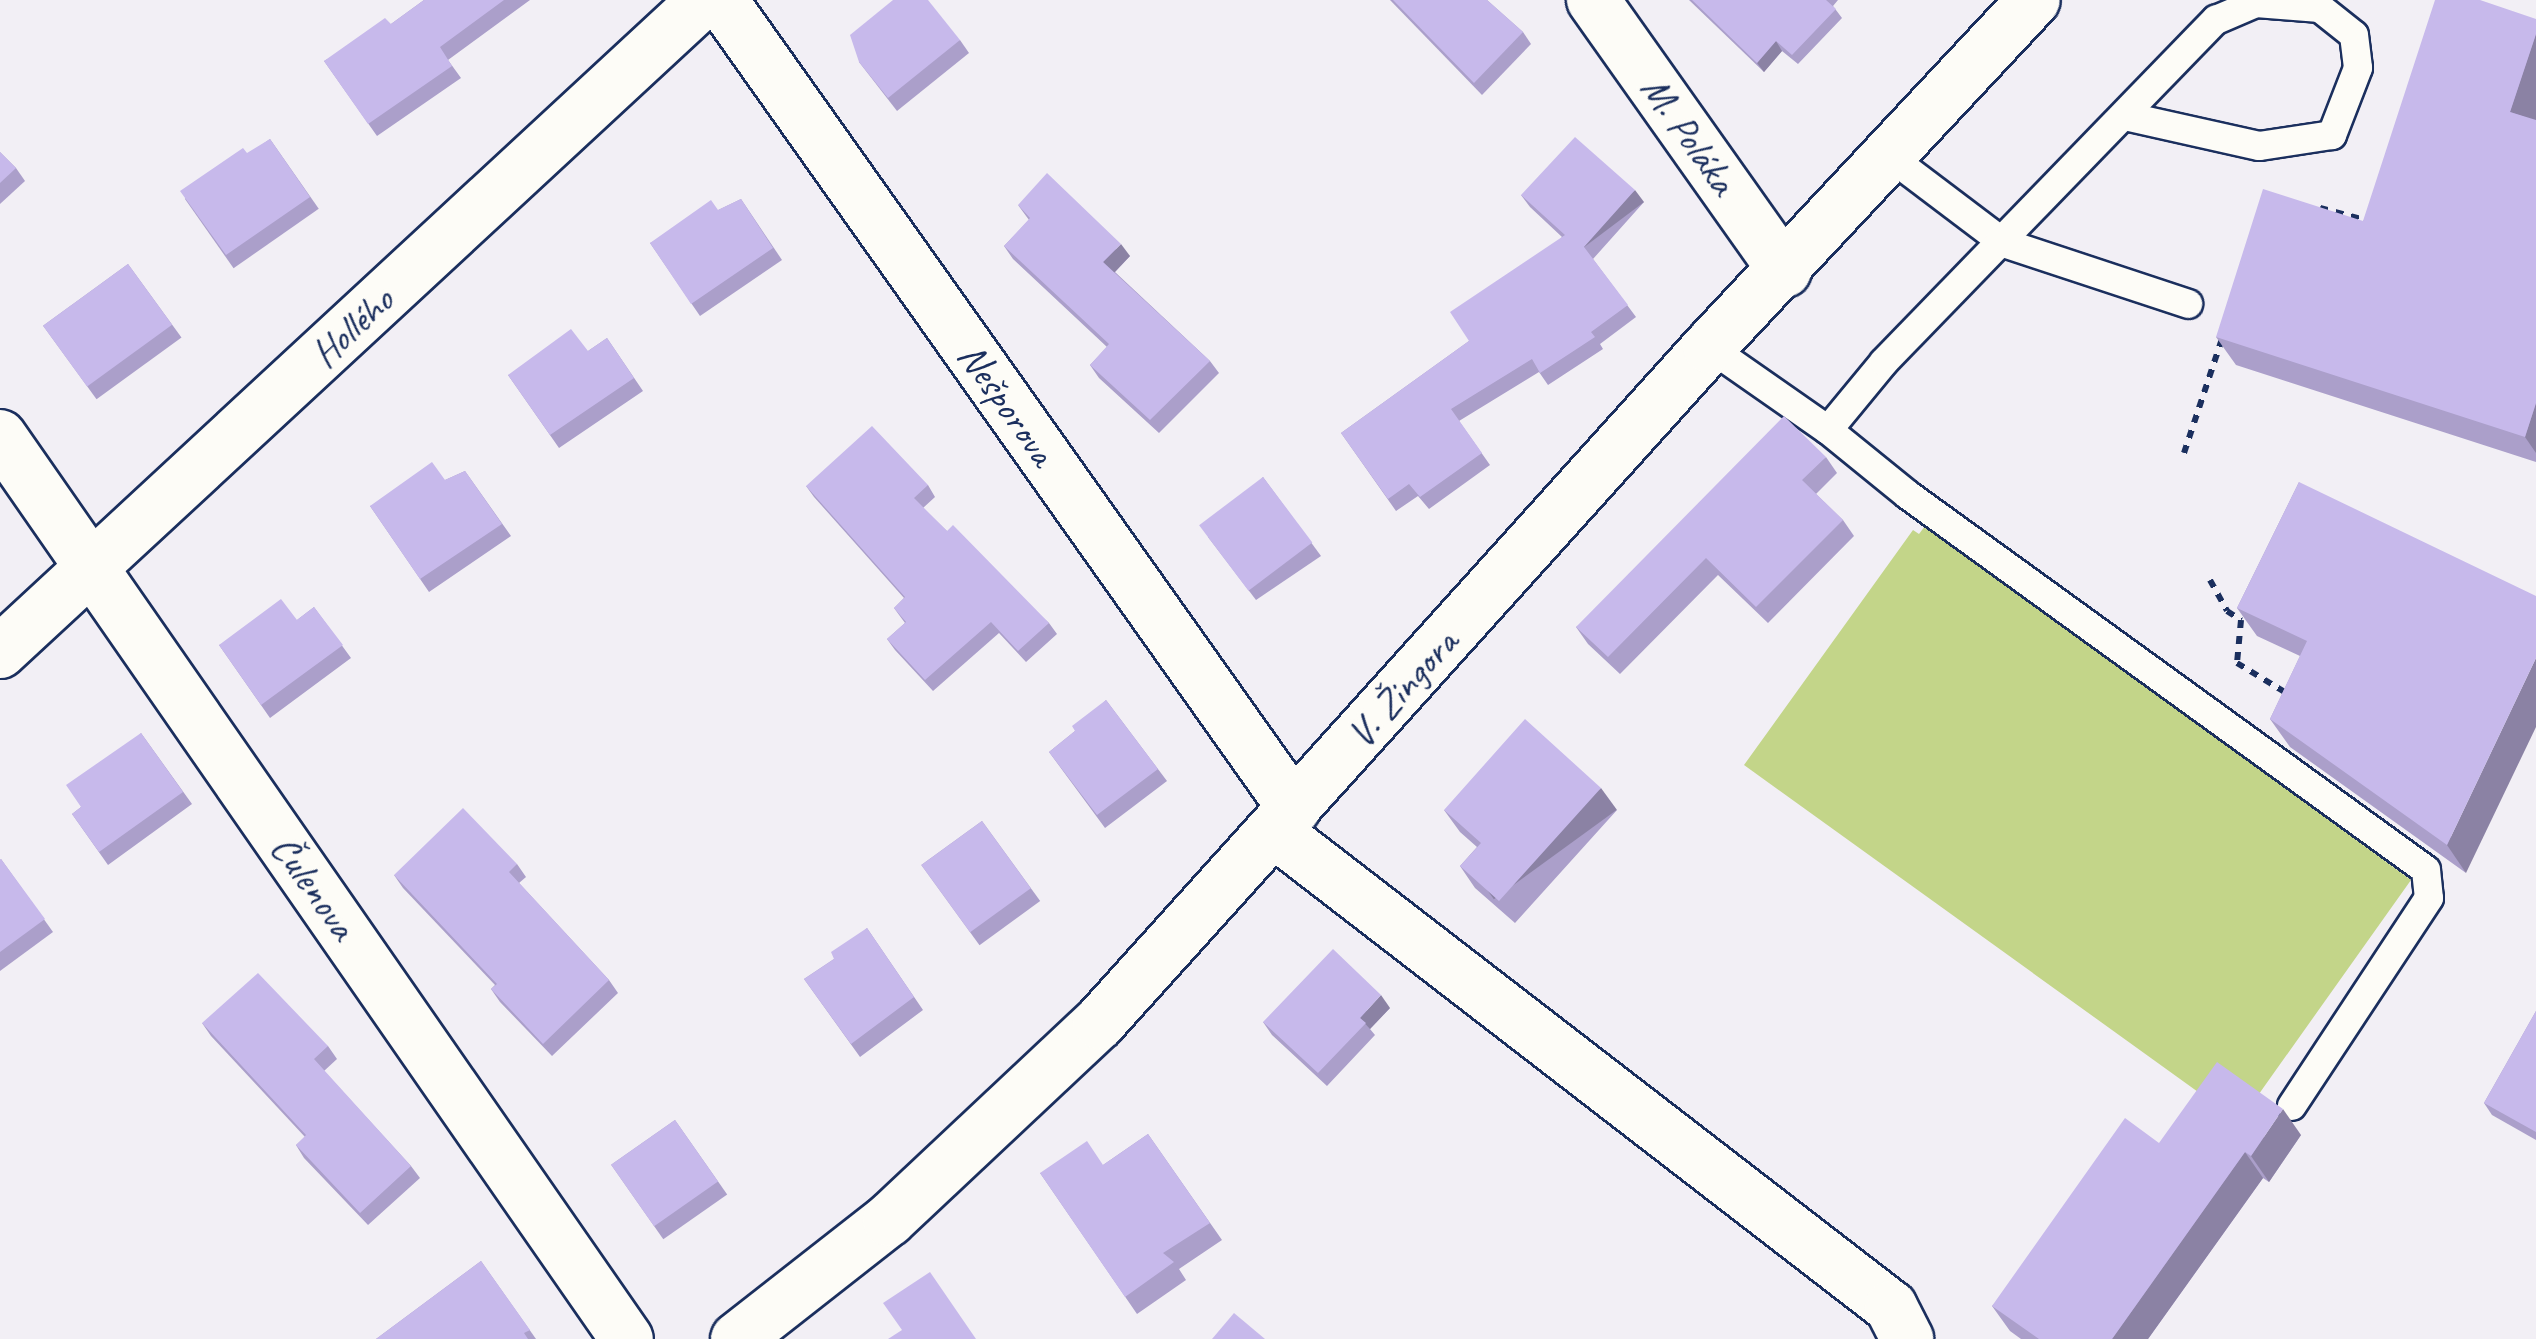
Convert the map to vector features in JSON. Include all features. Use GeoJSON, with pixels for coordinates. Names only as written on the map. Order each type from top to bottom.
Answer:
{"type":"FeatureCollection","features":[{"type":"Feature","properties":{"kind":"street","name":"Hollého"},"geometry":{"type":"LineString","coordinates":[[0,652],[704,0]]}},
{"type":"Feature","properties":{"kind":"street","name":"Nešporova"},"geometry":{"type":"LineString","coordinates":[[721,0],[1284,820],[1891,1307],[1907,1339]]}},
{"type":"Feature","properties":{"kind":"street","name":"M. Poláka"},"geometry":{"type":"LineString","coordinates":[[1593,0],[1785,271]]}},
{"type":"Feature","properties":{"kind":"street","name":"V. Žingora"},"geometry":{"type":"LineString","coordinates":[[737,1339],[889,1220],[1099,1023],[1709,347],[1785,271],[2034,0]]}},
{"type":"Feature","properties":{"kind":"street","name":"Čulenova"},"geometry":{"type":"LineString","coordinates":[[0,436],[627,1339]]}},
{"type":"Feature","properties":{"kind":"lane"},"geometry":{"type":"LineString","coordinates":[[1828,430],[1884,362],[2004,243],[2216,20],[2256,2],[2320,8],[2354,35],[2358,68],[2332,135],[2259,146],[2125,116]]}},
{"type":"Feature","properties":{"kind":"lane"},"geometry":{"type":"LineString","coordinates":[[1889,156],[2004,243],[2188,304]]}},
{"type":"Feature","properties":{"kind":"lane"},"geometry":{"type":"LineString","coordinates":[[1709,347],[1828,430],[1908,494],[2426,870],[2429,898],[2292,1106]]}},
{"type":"Feature","properties":{"kind":"path"},"geometry":{"type":"LineString","coordinates":[[2304,202],[2378,226]]}},
{"type":"Feature","properties":{"kind":"path"},"geometry":{"type":"LineString","coordinates":[[2368,223],[2374,204]]}},
{"type":"Feature","properties":{"kind":"path"},"geometry":{"type":"LineString","coordinates":[[2184,453],[2224,333]]}},
{"type":"Feature","properties":{"kind":"path"},"geometry":{"type":"LineString","coordinates":[[2210,580],[2227,610],[2241,620],[2237,663],[2294,698]]}},
{"type":"Feature","properties":{"kind":"green space"},"geometry":{"type":"Polygon","coordinates":[[[1925,526],[2411,880],[2249,1108],[2212,1102],[1744,765],[1913,530],[1919,534],[1925,526]]]}},
{"type":"Feature","properties":{"kind":"building"},"geometry":{"type":"Polygon","coordinates":[[[424,0],[504,0],[440,47],[452,66],[368,124],[324,61],[385,18],[391,24],[424,0]]]}},
{"type":"Feature","properties":{"kind":"building"},"geometry":{"type":"Polygon","coordinates":[[[893,0],[928,0],[960,40],[888,98],[859,62],[850,35],[893,0]]]}},
{"type":"Feature","properties":{"kind":"building"},"geometry":{"type":"Polygon","coordinates":[[[1393,0],[1487,0],[1523,32],[1474,83],[1393,0]]]}},
{"type":"Feature","properties":{"kind":"building"},"geometry":{"type":"Polygon","coordinates":[[[1692,0],[1826,0],[1836,9],[1792,55],[1776,41],[1757,63],[1692,0]]]}},
{"type":"Feature","properties":{"kind":"building"},"geometry":{"type":"Polygon","coordinates":[[[2435,0],[2480,0],[2536,19],[2536,34],[2510,112],[2536,120],[2536,403],[2525,437],[2216,337],[2263,189],[2363,221],[2435,0]]]}},
{"type":"Feature","properties":{"kind":"building"},"geometry":{"type":"Polygon","coordinates":[[[1575,137],[1635,190],[1584,247],[1628,305],[1591,332],[1595,337],[1540,373],[1532,359],[1451,409],[1482,453],[1420,497],[1409,484],[1388,499],[1341,433],[1469,341],[1450,312],[1565,235],[1521,195],[1575,137]]]}},
{"type":"Feature","properties":{"kind":"building"},"geometry":{"type":"Polygon","coordinates":[[[270,139],[310,197],[226,255],[180,191],[243,148],[247,153],[270,139]]]}},
{"type":"Feature","properties":{"kind":"building"},"geometry":{"type":"Polygon","coordinates":[[[0,152],[16,168],[0,183],[0,152]]]}},
{"type":"Feature","properties":{"kind":"building"},"geometry":{"type":"Polygon","coordinates":[[[1047,173],[1121,244],[1103,262],[1210,361],[1150,420],[1090,365],[1109,344],[1004,246],[1030,218],[1018,205],[1047,173]]]}},
{"type":"Feature","properties":{"kind":"building"},"geometry":{"type":"Polygon","coordinates":[[[741,199],[773,248],[691,304],[650,243],[711,200],[718,210],[741,199]]]}},
{"type":"Feature","properties":{"kind":"building"},"geometry":{"type":"Polygon","coordinates":[[[128,264],[172,325],[87,386],[43,326],[128,264]]]}},
{"type":"Feature","properties":{"kind":"building"},"geometry":{"type":"Polygon","coordinates":[[[571,329],[588,351],[607,338],[634,378],[550,435],[508,375],[571,329]]]}},
{"type":"Feature","properties":{"kind":"building"},"geometry":{"type":"Polygon","coordinates":[[[1784,416],[1826,457],[1802,480],[1843,520],[1756,607],[1706,558],[1608,657],[1576,627],[1784,416]]]}},
{"type":"Feature","properties":{"kind":"building"},"geometry":{"type":"Polygon","coordinates":[[[872,426],[928,485],[914,498],[947,531],[953,525],[1049,623],[1018,651],[991,622],[925,680],[887,639],[906,622],[894,608],[905,597],[806,486],[872,426]]]}},
{"type":"Feature","properties":{"kind":"building"},"geometry":{"type":"Polygon","coordinates":[[[432,462],[445,480],[465,471],[502,524],[420,579],[370,506],[432,462]]]}},
{"type":"Feature","properties":{"kind":"building"},"geometry":{"type":"Polygon","coordinates":[[[1263,477],[1312,542],[1248,591],[1199,525],[1263,477]]]}},
{"type":"Feature","properties":{"kind":"building"},"geometry":{"type":"Polygon","coordinates":[[[2299,482],[2536,596],[2536,658],[2447,845],[2270,719],[2307,641],[2237,608],[2299,482]]]}},
{"type":"Feature","properties":{"kind":"building"},"geometry":{"type":"Polygon","coordinates":[[[281,599],[297,620],[314,607],[343,645],[261,705],[219,645],[281,599]]]}},
{"type":"Feature","properties":{"kind":"building"},"geometry":{"type":"Polygon","coordinates":[[[1106,700],[1158,769],[1097,815],[1049,752],[1075,731],[1072,726],[1106,700]]]}},
{"type":"Feature","properties":{"kind":"building"},"geometry":{"type":"Polygon","coordinates":[[[1525,719],[1601,788],[1499,901],[1460,866],[1481,843],[1444,810],[1525,719]]]}},
{"type":"Feature","properties":{"kind":"building"},"geometry":{"type":"Polygon","coordinates":[[[141,733],[183,792],[99,852],[72,814],[81,807],[66,785],[141,733]]]}},
{"type":"Feature","properties":{"kind":"building"},"geometry":{"type":"Polygon","coordinates":[[[463,808],[517,864],[509,872],[609,980],[543,1044],[491,989],[497,984],[394,875],[463,808]]]}},
{"type":"Feature","properties":{"kind":"building"},"geometry":{"type":"Polygon","coordinates":[[[982,821],[1031,888],[970,932],[921,865],[982,821]]]}},
{"type":"Feature","properties":{"kind":"building"},"geometry":{"type":"Polygon","coordinates":[[[0,860],[45,919],[0,952],[0,860]]]}},
{"type":"Feature","properties":{"kind":"building"},"geometry":{"type":"Polygon","coordinates":[[[867,928],[914,997],[851,1044],[804,979],[834,959],[831,952],[867,928]]]}},
{"type":"Feature","properties":{"kind":"building"},"geometry":{"type":"Polygon","coordinates":[[[1333,949],[1381,995],[1360,1018],[1366,1023],[1318,1073],[1263,1022],[1333,949]]]}},
{"type":"Feature","properties":{"kind":"building"},"geometry":{"type":"Polygon","coordinates":[[[258,973],[328,1046],[314,1059],[411,1166],[360,1213],[296,1145],[306,1135],[202,1023],[258,973]]]}},
{"type":"Feature","properties":{"kind":"building"},"geometry":{"type":"Polygon","coordinates":[[[2536,1011],[2536,1132],[2484,1103],[2536,1011]]]}},
{"type":"Feature","properties":{"kind":"building"},"geometry":{"type":"Polygon","coordinates":[[[2217,1062],[2283,1109],[2251,1156],[2245,1152],[2112,1339],[2039,1339],[1992,1306],[2125,1118],[2159,1143],[2217,1062]]]}},
{"type":"Feature","properties":{"kind":"building"},"geometry":{"type":"Polygon","coordinates":[[[675,1120],[718,1181],[654,1226],[611,1165],[675,1120]]]}},
{"type":"Feature","properties":{"kind":"building"},"geometry":{"type":"Polygon","coordinates":[[[1148,1134],[1210,1223],[1163,1253],[1174,1262],[1125,1297],[1040,1173],[1087,1141],[1103,1165],[1148,1134]]]}},
{"type":"Feature","properties":{"kind":"building"},"geometry":{"type":"Polygon","coordinates":[[[481,1261],[530,1330],[524,1333],[528,1339],[376,1339],[481,1261]]]}},
{"type":"Feature","properties":{"kind":"building"},"geometry":{"type":"Polygon","coordinates":[[[930,1272],[976,1339],[888,1339],[902,1330],[883,1303],[930,1272]]]}},
{"type":"Feature","properties":{"kind":"building"},"geometry":{"type":"Polygon","coordinates":[[[1234,1313],[1265,1339],[1212,1339],[1234,1313]]]}}]}
